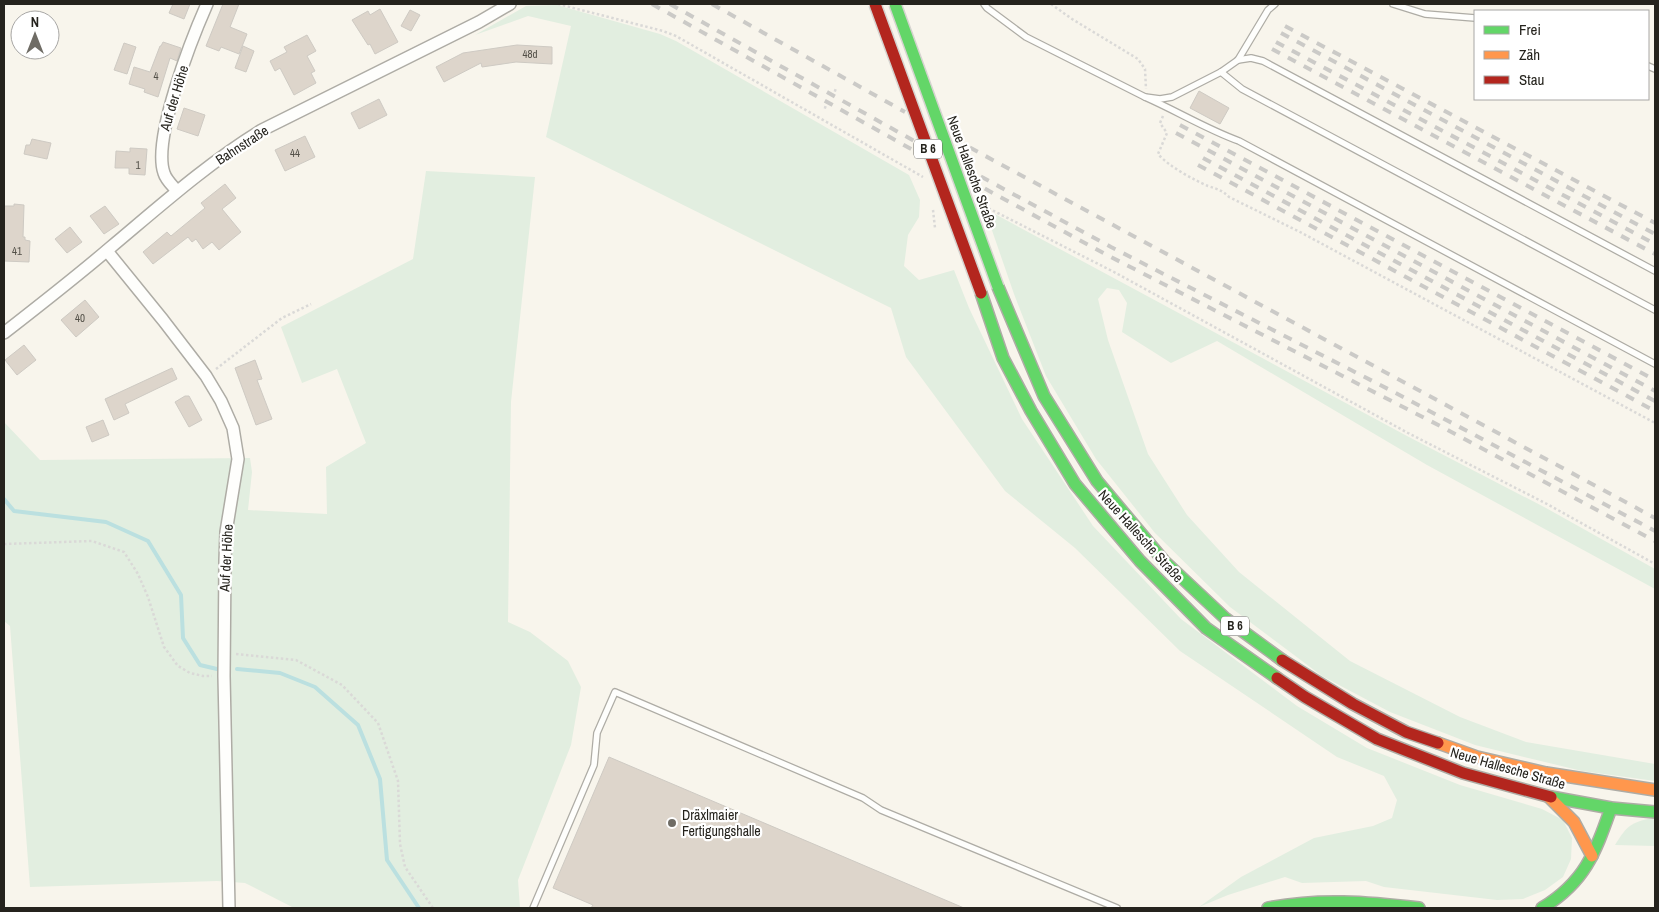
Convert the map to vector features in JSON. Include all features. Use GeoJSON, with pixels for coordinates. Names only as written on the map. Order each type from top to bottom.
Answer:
{"type":"FeatureCollection","features":[{"type":"Feature","properties":{"kind":"main road","name":"Neue Hallesche Straße"},"geometry":{"type":"LineString","coordinates":[[875,4],[1003,358],[1031,411],[1075,484],[1140,562],[1206,628],[1305,697],[1376,739],[1463,773],[1549,797],[1614,797],[1655,790]]}},
{"type":"Feature","properties":{"kind":"main road","name":"Neue Hallesche Straße"},"geometry":{"type":"LineString","coordinates":[[895,4],[998,287],[1044,396],[1097,481],[1164,562],[1226,619],[1286,663],[1353,704],[1406,732],[1477,757],[1546,772],[1655,812]]}},
{"type":"Feature","properties":{"kind":"main road"},"geometry":{"type":"LineString","coordinates":[[1549,797],[1574,822],[1592,856]]}},
{"type":"Feature","properties":{"kind":"main road"},"geometry":{"type":"LineString","coordinates":[[1542,908],[1557,899],[1578,881],[1592,856],[1614,797]]}},
{"type":"Feature","properties":{"kind":"main road"},"geometry":{"type":"LineString","coordinates":[[1268,908],[1287,903],[1325,900],[1362,901],[1413,908]]}},
{"type":"Feature","properties":{"kind":"street","name":"Auf der Höhe"},"geometry":{"type":"LineString","coordinates":[[177,191],[164,175],[162,166],[163,135],[196,29],[207,4]]}},
{"type":"Feature","properties":{"kind":"street","name":"Bahnstraße"},"geometry":{"type":"LineString","coordinates":[[4,333],[107,251],[177,191],[238,145],[262,130],[479,22],[510,4]]}},
{"type":"Feature","properties":{"kind":"street","name":"Auf der Höhe"},"geometry":{"type":"LineString","coordinates":[[107,251],[164,320],[206,376],[221,401],[233,428],[238,458],[226,532],[224,652],[229,908]]}},
{"type":"Feature","properties":{"kind":"lane"},"geometry":{"type":"LineString","coordinates":[[984,4],[1026,37],[1218,133],[1239,141],[1655,364]]}},
{"type":"Feature","properties":{"kind":"lane"},"geometry":{"type":"LineString","coordinates":[[1145,97],[1160,99],[1172,97],[1221,72],[1238,60],[1268,10],[1274,4]]}},
{"type":"Feature","properties":{"kind":"lane"},"geometry":{"type":"LineString","coordinates":[[1394,4],[1425,14],[1474,18]]}},
{"type":"Feature","properties":{"kind":"lane"},"geometry":{"type":"LineString","coordinates":[[1238,60],[1250,58],[1263,61],[1655,272]]}},
{"type":"Feature","properties":{"kind":"lane"},"geometry":{"type":"LineString","coordinates":[[1221,72],[1242,89],[1655,310]]}},
{"type":"Feature","properties":{"kind":"lane"},"geometry":{"type":"LineString","coordinates":[[533,908],[594,765],[597,733],[615,692],[863,798],[881,810],[1117,908]]}},
{"type":"Feature","properties":{"kind":"path"},"geometry":{"type":"LineString","coordinates":[[558,4],[676,36],[925,178]]}},
{"type":"Feature","properties":{"kind":"path"},"geometry":{"type":"LineString","coordinates":[[1051,4],[1072,19],[1138,58],[1145,69],[1147,86],[1145,97]]}},
{"type":"Feature","properties":{"kind":"path"},"geometry":{"type":"LineString","coordinates":[[1168,107],[1160,123],[1167,133],[1158,154],[1183,172],[1300,232],[1655,423]]}},
{"type":"Feature","properties":{"kind":"path"},"geometry":{"type":"LineString","coordinates":[[978,203],[1114,272],[1408,433],[1546,504],[1655,564]]}},
{"type":"Feature","properties":{"kind":"path"},"geometry":{"type":"LineString","coordinates":[[206,376],[282,318],[311,304]]}},
{"type":"Feature","properties":{"kind":"path"},"geometry":{"type":"LineString","coordinates":[[4,544],[92,541],[124,552],[142,581],[164,648],[178,666],[190,673],[203,676],[224,676]]}},
{"type":"Feature","properties":{"kind":"path"},"geometry":{"type":"LineString","coordinates":[[224,652],[296,660],[342,685],[378,723],[398,781],[400,844],[405,867],[432,908]]}},
{"type":"Feature","properties":{"kind":"green space"},"geometry":{"type":"Polygon","coordinates":[[[557,5],[660,34],[676,41],[909,175],[920,200],[919,217],[908,235],[904,266],[919,280],[954,270],[969,308],[1022,419],[1093,526],[1181,619],[1297,706],[1367,748],[1460,785],[1542,809],[1563,820],[1572,838],[1571,859],[1563,877],[1545,890],[1523,899],[1497,900],[1384,887],[1366,881],[1302,883],[1285,877],[1228,895],[1199,907],[1241,877],[1314,838],[1373,826],[1392,818],[1397,800],[1384,776],[1337,757],[1180,651],[1075,548],[1005,491],[906,357],[891,308],[546,137],[571,26],[528,16],[475,35],[526,6],[557,5]]]}},
{"type":"Feature","properties":{"kind":"green space"},"geometry":{"type":"Polygon","coordinates":[[[426,171],[535,177],[511,402],[508,622],[530,632],[568,661],[581,687],[571,745],[518,880],[520,908],[294,908],[245,883],[217,881],[30,887],[10,626],[4,621],[4,422],[40,460],[250,458],[252,472],[248,510],[327,514],[326,467],[366,443],[337,369],[302,383],[281,327],[413,259],[426,171]]]}},
{"type":"Feature","properties":{"kind":"green space"},"geometry":{"type":"Polygon","coordinates":[[[986,213],[993,213],[1407,436],[1546,508],[1655,569],[1655,589],[1427,465],[1217,341],[1171,363],[1122,332],[1127,303],[1119,290],[1107,288],[1098,299],[1108,340],[1148,454],[1187,515],[1239,572],[1350,661],[1460,717],[1526,742],[1655,764],[1655,781],[1582,771],[1475,745],[1390,712],[1322,676],[1230,607],[1155,533],[1096,459],[1046,376],[1014,294],[986,213]]]}},
{"type":"Feature","properties":{"kind":"green space"},"geometry":{"type":"Polygon","coordinates":[[[1655,819],[1655,846],[1615,845],[1628,828],[1636,822],[1655,819]]]}},
{"type":"Feature","properties":{"kind":"building"},"geometry":{"type":"Polygon","coordinates":[[[173,4],[190,4],[184,19],[169,13],[173,4]]]}},
{"type":"Feature","properties":{"kind":"building"},"geometry":{"type":"Polygon","coordinates":[[[223,4],[239,4],[230,27],[247,34],[239,54],[221,47],[219,51],[206,46],[223,4]]]}},
{"type":"Feature","properties":{"kind":"building"},"geometry":{"type":"Polygon","coordinates":[[[380,9],[398,42],[375,54],[352,20],[368,11],[370,15],[380,9]]]}},
{"type":"Feature","properties":{"kind":"building"},"geometry":{"type":"Polygon","coordinates":[[[410,10],[420,15],[411,31],[401,26],[410,10]]]}},
{"type":"Feature","properties":{"kind":"building"},"geometry":{"type":"Polygon","coordinates":[[[307,35],[316,51],[307,56],[315,71],[311,73],[316,83],[294,95],[280,68],[275,71],[270,61],[287,52],[284,47],[307,35]]]}},
{"type":"Feature","properties":{"kind":"building"},"geometry":{"type":"Polygon","coordinates":[[[163,42],[181,48],[177,61],[170,58],[158,97],[144,92],[145,89],[129,84],[134,67],[150,72],[163,42]]]}},
{"type":"Feature","properties":{"kind":"building"},"geometry":{"type":"Polygon","coordinates":[[[124,43],[136,47],[127,74],[114,70],[124,43]]]}},
{"type":"Feature","properties":{"kind":"building"},"geometry":{"type":"Polygon","coordinates":[[[517,45],[552,47],[552,64],[516,62],[482,67],[481,63],[444,82],[436,67],[463,53],[517,45]]]}},
{"type":"Feature","properties":{"kind":"building"},"geometry":{"type":"Polygon","coordinates":[[[243,46],[254,51],[246,72],[235,68],[243,46]]]}},
{"type":"Feature","properties":{"kind":"building"},"geometry":{"type":"Polygon","coordinates":[[[1199,91],[1229,108],[1220,124],[1190,108],[1199,91]]]}},
{"type":"Feature","properties":{"kind":"building"},"geometry":{"type":"Polygon","coordinates":[[[379,99],[387,115],[359,129],[351,113],[379,99]]]}},
{"type":"Feature","properties":{"kind":"building"},"geometry":{"type":"Polygon","coordinates":[[[184,108],[205,115],[198,136],[177,129],[184,108]]]}},
{"type":"Feature","properties":{"kind":"building"},"geometry":{"type":"Polygon","coordinates":[[[305,136],[315,157],[285,171],[275,150],[305,136]]]}},
{"type":"Feature","properties":{"kind":"building"},"geometry":{"type":"Polygon","coordinates":[[[32,139],[51,143],[47,159],[24,154],[26,145],[30,145],[32,139]]]}},
{"type":"Feature","properties":{"kind":"building"},"geometry":{"type":"Polygon","coordinates":[[[130,148],[147,149],[145,175],[129,174],[129,168],[115,168],[116,151],[130,152],[130,148]]]}},
{"type":"Feature","properties":{"kind":"building"},"geometry":{"type":"Polygon","coordinates":[[[225,184],[236,198],[222,209],[241,232],[219,250],[212,242],[203,249],[196,239],[192,242],[188,237],[153,264],[143,252],[167,232],[171,236],[205,208],[201,203],[225,184]]]}},
{"type":"Feature","properties":{"kind":"building"},"geometry":{"type":"Polygon","coordinates":[[[14,204],[24,205],[23,237],[25,237],[25,240],[30,241],[29,262],[4,261],[4,206],[14,206],[14,204]]]}},
{"type":"Feature","properties":{"kind":"building"},"geometry":{"type":"Polygon","coordinates":[[[105,206],[119,224],[104,234],[90,216],[105,206]]]}},
{"type":"Feature","properties":{"kind":"building"},"geometry":{"type":"Polygon","coordinates":[[[70,227],[82,242],[67,253],[55,239],[70,227]]]}},
{"type":"Feature","properties":{"kind":"building"},"geometry":{"type":"Polygon","coordinates":[[[85,300],[99,317],[76,337],[61,320],[85,300]]]}},
{"type":"Feature","properties":{"kind":"building"},"geometry":{"type":"Polygon","coordinates":[[[24,345],[36,360],[17,375],[5,360],[24,345]]]}},
{"type":"Feature","properties":{"kind":"building"},"geometry":{"type":"Polygon","coordinates":[[[255,360],[262,379],[257,380],[272,419],[256,425],[235,368],[255,360]]]}},
{"type":"Feature","properties":{"kind":"building"},"geometry":{"type":"Polygon","coordinates":[[[172,368],[177,379],[125,404],[129,413],[114,420],[105,399],[172,368]]]}},
{"type":"Feature","properties":{"kind":"building"},"geometry":{"type":"Polygon","coordinates":[[[185,396],[189,396],[202,420],[189,427],[175,402],[185,396]]]}},
{"type":"Feature","properties":{"kind":"building"},"geometry":{"type":"Polygon","coordinates":[[[103,420],[109,435],[92,442],[86,427],[103,420]]]}},
{"type":"Feature","properties":{"kind":"building","name":"Dräxlmaier Fertigungshalle"},"geometry":{"type":"Polygon","coordinates":[[[609,757],[964,908],[591,908],[593,905],[553,888],[609,757]]]}},
{"type":"Feature","properties":{"kind":"waterway"},"geometry":{"type":"LineString","coordinates":[[4,499],[14,511],[106,522],[148,541],[181,595],[183,638],[200,665],[217,669]]}},
{"type":"Feature","properties":{"kind":"waterway"},"geometry":{"type":"LineString","coordinates":[[237,669],[280,673],[315,687],[358,725],[380,779],[387,860],[419,908]]}},
{"type":"Feature","properties":{"kind":"railway"},"geometry":{"type":"LineString","coordinates":[[652,4],[920,154]]}},
{"type":"Feature","properties":{"kind":"railway"},"geometry":{"type":"LineString","coordinates":[[670,4],[916,142]]}},
{"type":"Feature","properties":{"kind":"railway"},"geometry":{"type":"LineString","coordinates":[[712,4],[905,112]]}},
{"type":"Feature","properties":{"kind":"railway"},"geometry":{"type":"LineString","coordinates":[[1285,26],[1655,223]]}},
{"type":"Feature","properties":{"kind":"railway"},"geometry":{"type":"LineString","coordinates":[[1281,33],[1655,234]]}},
{"type":"Feature","properties":{"kind":"railway"},"geometry":{"type":"LineString","coordinates":[[1276,42],[1655,244]]}},
{"type":"Feature","properties":{"kind":"railway"},"geometry":{"type":"LineString","coordinates":[[1272,49],[1655,254]]}},
{"type":"Feature","properties":{"kind":"railway"},"geometry":{"type":"LineString","coordinates":[[1180,125],[1655,380]]}},
{"type":"Feature","properties":{"kind":"railway"},"geometry":{"type":"LineString","coordinates":[[1176,133],[1655,391]]}},
{"type":"Feature","properties":{"kind":"railway"},"geometry":{"type":"LineString","coordinates":[[954,139],[1655,518]]}},
{"type":"Feature","properties":{"kind":"railway"},"geometry":{"type":"LineString","coordinates":[[1203,158],[1655,401]]}},
{"type":"Feature","properties":{"kind":"railway"},"geometry":{"type":"LineString","coordinates":[[1198,165],[1655,411]]}},
{"type":"Feature","properties":{"kind":"railway"},"geometry":{"type":"LineString","coordinates":[[965,168],[1111,247],[1390,390],[1655,531]]}},
{"type":"Feature","properties":{"kind":"railway"},"geometry":{"type":"LineString","coordinates":[[969,180],[1107,255],[1446,429],[1655,541]]}},
{"type":"Feature","properties":{"kind":"traffic: fast"},"geometry":{"type":"LineString","coordinates":[[895,4],[998,287]]}},
{"type":"Feature","properties":{"kind":"traffic: fast"},"geometry":{"type":"LineString","coordinates":[[998,287],[1044,396],[1097,481],[1164,561],[1226,619],[1282,660]]}},
{"type":"Feature","properties":{"kind":"traffic: fast"},"geometry":{"type":"LineString","coordinates":[[981,293],[1003,358],[1031,411],[1075,484],[1140,561],[1206,628],[1277,678]]}},
{"type":"Feature","properties":{"kind":"traffic: fast"},"geometry":{"type":"LineString","coordinates":[[1551,797],[1611,808],[1655,812]]}},
{"type":"Feature","properties":{"kind":"traffic: fast"},"geometry":{"type":"LineString","coordinates":[[1542,908],[1569,888],[1579,877],[1600,839],[1611,808]]}},
{"type":"Feature","properties":{"kind":"traffic: fast"},"geometry":{"type":"LineString","coordinates":[[1268,908],[1325,902],[1381,904],[1419,908]]}},
{"type":"Feature","properties":{"kind":"traffic: slow"},"geometry":{"type":"LineString","coordinates":[[1438,743],[1477,757],[1546,773],[1655,790]]}},
{"type":"Feature","properties":{"kind":"traffic: slow"},"geometry":{"type":"LineString","coordinates":[[1549,797],[1574,822],[1592,856]]}},
{"type":"Feature","properties":{"kind":"traffic: jam"},"geometry":{"type":"LineString","coordinates":[[875,4],[981,293]]}},
{"type":"Feature","properties":{"kind":"traffic: jam"},"geometry":{"type":"LineString","coordinates":[[1282,660],[1353,704],[1406,732],[1438,743]]}},
{"type":"Feature","properties":{"kind":"traffic: jam"},"geometry":{"type":"LineString","coordinates":[[1277,678],[1305,697],[1377,739],[1463,773],[1551,797]]}},
{"type":"Feature","properties":{"kind":"place","name":"Dräxlmaier Fertigungshalle"},"geometry":{"type":"Point","coordinates":[672,823]}}]}
